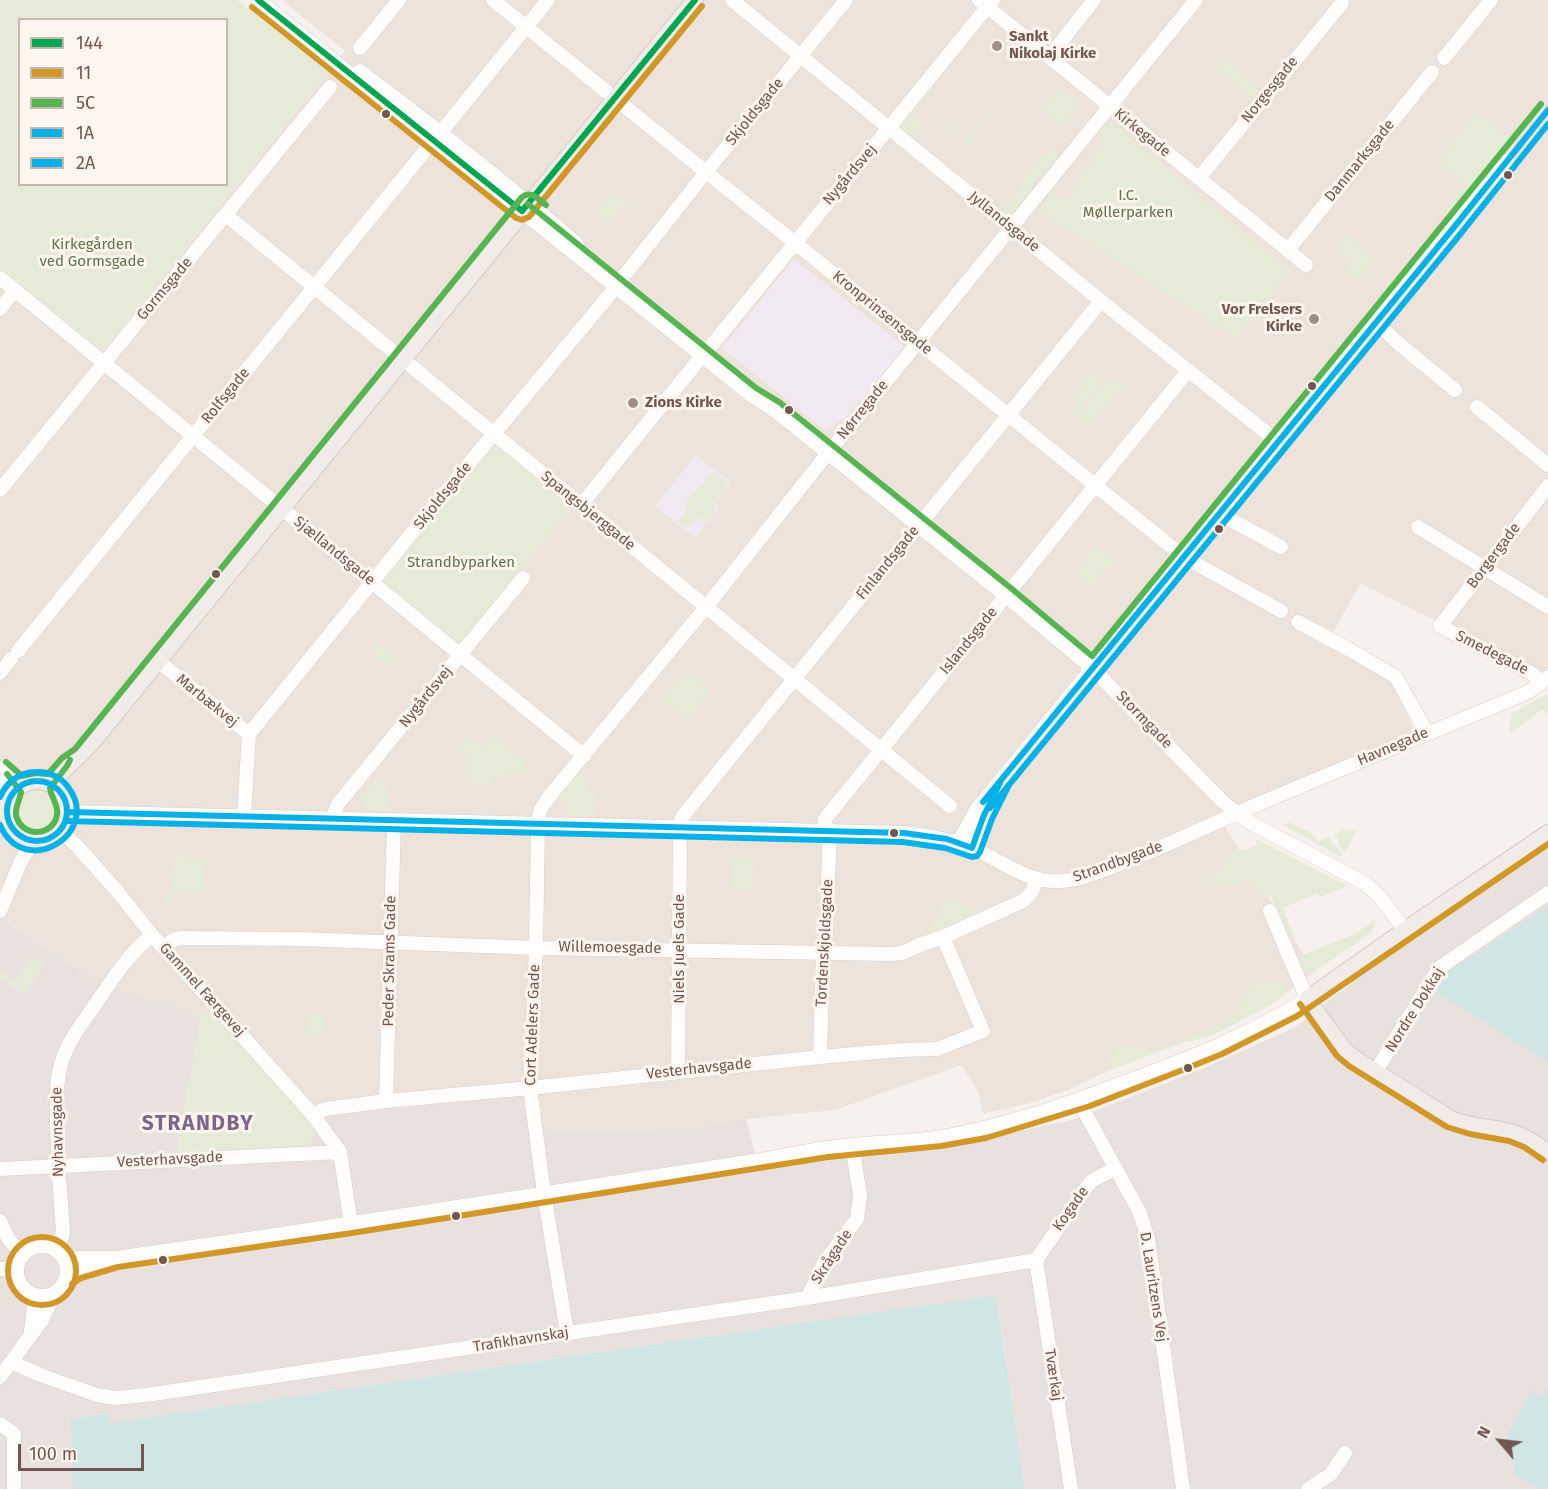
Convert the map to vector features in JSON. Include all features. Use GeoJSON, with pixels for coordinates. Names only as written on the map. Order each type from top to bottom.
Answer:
{"type":"FeatureCollection","features":[{"type":"Feature","properties":{"kind":"main road"},"geometry":{"type":"LineString","coordinates":[[55,787],[75,771],[81,755],[695,0]]}},
{"type":"Feature","properties":{"kind":"main road"},"geometry":{"type":"LineString","coordinates":[[36,781],[55,787],[64,796],[68,812],[61,831],[49,840],[29,840],[15,832],[8,805],[28,782],[36,781]]}},
{"type":"Feature","properties":{"kind":"main road"},"geometry":{"type":"LineString","coordinates":[[1548,833],[1307,999],[1344,1050],[1354,1058],[1451,1119],[1465,1125],[1515,1133],[1548,1152]]}},
{"type":"Feature","properties":{"kind":"street","name":"Stormgade"},"geometry":{"type":"LineString","coordinates":[[258,0],[526,207],[618,284],[763,397],[773,409],[1006,596],[1093,669],[1236,813],[1366,884],[1380,897],[1405,930]]}},
{"type":"Feature","properties":{"kind":"street","name":"Stormgade"},"geometry":{"type":"LineString","coordinates":[[273,0],[437,137]]}},
{"type":"Feature","properties":{"kind":"street"},"geometry":{"type":"LineString","coordinates":[[360,48],[399,0]]}},
{"type":"Feature","properties":{"kind":"street","name":"Kronprinsensgade"},"geometry":{"type":"LineString","coordinates":[[493,0],[1184,557],[1281,611]]}},
{"type":"Feature","properties":{"kind":"street","name":"Rolfsgade"},"geometry":{"type":"LineString","coordinates":[[0,673],[548,0]]}},
{"type":"Feature","properties":{"kind":"street","name":"Jyllandsgade"},"geometry":{"type":"LineString","coordinates":[[732,0],[1278,442]]}},
{"type":"Feature","properties":{"kind":"street","name":"Skjoldsgade"},"geometry":{"type":"LineString","coordinates":[[249,734],[618,284],[846,0]]}},
{"type":"Feature","properties":{"kind":"street"},"geometry":{"type":"LineString","coordinates":[[1049,57],[1094,0]]}},
{"type":"Feature","properties":{"kind":"street","name":"Nørregade"},"geometry":{"type":"LineString","coordinates":[[538,823],[540,811],[548,798],[706,607],[828,453],[1197,0]]}},
{"type":"Feature","properties":{"kind":"street"},"geometry":{"type":"LineString","coordinates":[[1444,58],[1491,0]]}},
{"type":"Feature","properties":{"kind":"street","name":"Kirkegade"},"geometry":{"type":"LineString","coordinates":[[986,2],[1049,57],[1306,265]]}},
{"type":"Feature","properties":{"kind":"street","name":"Nygårdsvej"},"geometry":{"type":"LineString","coordinates":[[581,505],[794,242],[890,128],[986,2]]}},
{"type":"Feature","properties":{"kind":"street","name":"Norgesgade"},"geometry":{"type":"LineString","coordinates":[[1199,178],[1342,3]]}},
{"type":"Feature","properties":{"kind":"street","name":"Danmarksgade"},"geometry":{"type":"LineString","coordinates":[[1288,250],[1432,72]]}},
{"type":"Feature","properties":{"kind":"street","name":"Gormsgade"},"geometry":{"type":"LineString","coordinates":[[0,490],[330,87]]}},
{"type":"Feature","properties":{"kind":"street"},"geometry":{"type":"LineString","coordinates":[[965,845],[977,809],[1507,161]]}},
{"type":"Feature","properties":{"kind":"street","name":"Spangsbjerggade"},"geometry":{"type":"LineString","coordinates":[[226,215],[950,807]]}},
{"type":"Feature","properties":{"kind":"street","name":"Sjællandsgade"},"geometry":{"type":"LineString","coordinates":[[0,278],[584,756]]}},
{"type":"Feature","properties":{"kind":"street"},"geometry":{"type":"LineString","coordinates":[[0,309],[15,290]]}},
{"type":"Feature","properties":{"kind":"street","name":"Finlandsgade"},"geometry":{"type":"LineString","coordinates":[[680,827],[686,811],[1101,301]]}},
{"type":"Feature","properties":{"kind":"street"},"geometry":{"type":"LineString","coordinates":[[1376,322],[1455,390]]}},
{"type":"Feature","properties":{"kind":"street","name":"Islandsgade"},"geometry":{"type":"LineString","coordinates":[[827,830],[825,819],[1188,371]]}},
{"type":"Feature","properties":{"kind":"street"},"geometry":{"type":"LineString","coordinates":[[1477,407],[1548,465]]}},
{"type":"Feature","properties":{"kind":"street","name":"Borgergade"},"geometry":{"type":"LineString","coordinates":[[1440,627],[1548,486]]}},
{"type":"Feature","properties":{"kind":"street"},"geometry":{"type":"LineString","coordinates":[[1220,514],[1281,547]]}},
{"type":"Feature","properties":{"kind":"street"},"geometry":{"type":"LineString","coordinates":[[1418,527],[1548,607]]}},
{"type":"Feature","properties":{"kind":"street","name":"Nygårdsvej"},"geometry":{"type":"LineString","coordinates":[[334,819],[338,804],[523,578]]}},
{"type":"Feature","properties":{"kind":"street"},"geometry":{"type":"LineString","coordinates":[[1298,622],[1396,677],[1427,733]]}},
{"type":"Feature","properties":{"kind":"street","name":"Smedegade"},"geometry":{"type":"LineString","coordinates":[[1440,627],[1546,680]]}},
{"type":"Feature","properties":{"kind":"street","name":"Marbækvej"},"geometry":{"type":"LineString","coordinates":[[158,661],[249,734],[244,816]]}},
{"type":"Feature","properties":{"kind":"street","name":"Havnegade"},"geometry":{"type":"LineString","coordinates":[[1236,813],[1528,692],[1546,680]]}},
{"type":"Feature","properties":{"kind":"street"},"geometry":{"type":"LineString","coordinates":[[0,769],[8,805]]}},
{"type":"Feature","properties":{"kind":"street"},"geometry":{"type":"LineString","coordinates":[[0,780],[8,805]]}},
{"type":"Feature","properties":{"kind":"street","name":"Strandbygade"},"geometry":{"type":"LineString","coordinates":[[68,812],[904,833],[947,839],[965,845],[1023,874],[1056,882],[1089,875],[1150,852],[1236,813]]}},
{"type":"Feature","properties":{"kind":"street","name":"Peder Skrams Gade"},"geometry":{"type":"LineString","coordinates":[[386,1101],[394,821]]}},
{"type":"Feature","properties":{"kind":"street","name":"Cort Adelers Gade"},"geometry":{"type":"LineString","coordinates":[[538,823],[530,1088],[544,1193],[567,1333]]}},
{"type":"Feature","properties":{"kind":"street","name":"Niels Juels Gade"},"geometry":{"type":"LineString","coordinates":[[678,1071],[680,827]]}},
{"type":"Feature","properties":{"kind":"street","name":"Tordenskjoldsgade"},"geometry":{"type":"LineString","coordinates":[[820,1056],[823,952],[826,936],[827,830]]}},
{"type":"Feature","properties":{"kind":"street","name":"Gammel Færgevej"},"geometry":{"type":"LineString","coordinates":[[61,831],[78,847],[152,935],[313,1115],[340,1152]]}},
{"type":"Feature","properties":{"kind":"street"},"geometry":{"type":"LineString","coordinates":[[0,911],[29,840]]}},
{"type":"Feature","properties":{"kind":"street","name":"Willemoesgade"},"geometry":{"type":"LineString","coordinates":[[164,948],[173,940],[180,938],[300,939],[536,948],[890,954],[902,953],[943,937],[1023,901],[1032,892],[1037,879]]}},
{"type":"Feature","properties":{"kind":"street","name":"Nordre Dokkaj"},"geometry":{"type":"LineString","coordinates":[[1376,1071],[1439,968],[1548,893]]}},
{"type":"Feature","properties":{"kind":"street"},"geometry":{"type":"LineString","coordinates":[[67,1269],[77,1270],[116,1258],[351,1224],[852,1145],[917,1140],[1004,1123],[1078,1100],[1182,1061],[1257,1028],[1307,999],[1270,911]]}},
{"type":"Feature","properties":{"kind":"street","name":"Nyhavnsgade"},"geometry":{"type":"LineString","coordinates":[[55,1249],[63,1232],[58,1166],[57,1086],[59,1070],[72,1041],[127,959],[152,935]]}},
{"type":"Feature","properties":{"kind":"street","name":"Vesterhavsgade"},"geometry":{"type":"LineString","coordinates":[[313,1115],[325,1109],[386,1101],[530,1088],[820,1056],[937,1049],[983,1031],[943,937]]}},
{"type":"Feature","properties":{"kind":"street","name":"D. Lauritzens Vej"},"geometry":{"type":"LineString","coordinates":[[1078,1100],[1139,1211],[1148,1238],[1183,1489]]}},
{"type":"Feature","properties":{"kind":"street","name":"Skrågade"},"geometry":{"type":"LineString","coordinates":[[807,1298],[825,1263],[857,1220],[860,1195],[852,1145]]}},
{"type":"Feature","properties":{"kind":"street"},"geometry":{"type":"LineString","coordinates":[[340,1152],[351,1224]]}},
{"type":"Feature","properties":{"kind":"street","name":"Vesterhavsgade"},"geometry":{"type":"LineString","coordinates":[[0,1170],[340,1152]]}},
{"type":"Feature","properties":{"kind":"street","name":"Kogade"},"geometry":{"type":"LineString","coordinates":[[1036,1260],[1088,1185],[1116,1168]]}},
{"type":"Feature","properties":{"kind":"street"},"geometry":{"type":"LineString","coordinates":[[0,1221],[8,1238],[12,1265],[19,1283],[27,1292],[44,1297],[55,1293],[63,1286],[67,1269],[60,1253],[48,1246],[34,1247],[12,1265]]}},
{"type":"Feature","properties":{"kind":"street","name":"Trafikhavnskaj"},"geometry":{"type":"LineString","coordinates":[[10,1362],[78,1389],[116,1398],[807,1298],[1036,1260]]}},
{"type":"Feature","properties":{"kind":"street","name":"Tværkaj"},"geometry":{"type":"LineString","coordinates":[[1036,1260],[1071,1489]]}},
{"type":"Feature","properties":{"kind":"street"},"geometry":{"type":"LineString","coordinates":[[0,1377],[48,1311],[55,1293]]}},
{"type":"Feature","properties":{"kind":"street"},"geometry":{"type":"LineString","coordinates":[[30,1335],[34,1308],[32,1295]]}},
{"type":"Feature","properties":{"kind":"street"},"geometry":{"type":"LineString","coordinates":[[0,1424],[14,1434],[14,1489]]}},
{"type":"Feature","properties":{"kind":"street"},"geometry":{"type":"LineString","coordinates":[[1308,1489],[1331,1473],[1345,1453]]}},
{"type":"Feature","properties":{"kind":"shaded area"},"geometry":{"type":"Polygon","coordinates":[[[282,0],[1548,0],[1548,667],[1543,674],[1360,583],[1327,644],[1389,678],[1416,733],[1219,817],[1314,972],[1269,1006],[1213,1035],[1182,1043],[1112,1069],[1068,1090],[1030,1103],[983,1114],[979,1093],[961,1065],[835,1110],[746,1119],[684,1131],[547,1132],[315,1127],[212,1009],[201,1016],[99,983],[7,921],[0,927],[0,267],[103,351],[345,51],[282,0]]]}},
{"type":"Feature","properties":{"kind":"shaded area"},"geometry":{"type":"Polygon","coordinates":[[[794,259],[905,347],[850,414],[826,431],[722,348],[794,259]]]}},
{"type":"Feature","properties":{"kind":"shaded area"},"geometry":{"type":"Polygon","coordinates":[[[696,455],[731,483],[715,504],[719,508],[695,538],[655,506],[696,455]]]}},
{"type":"Feature","properties":{"kind":"shaded area"},"geometry":{"type":"Polygon","coordinates":[[[1548,844],[1548,1489],[1025,1489],[996,1295],[109,1423],[107,1413],[71,1419],[72,1489],[0,1489],[0,927],[6,921],[99,983],[201,1016],[177,1152],[315,1127],[335,1115],[522,1096],[547,1132],[684,1131],[746,1119],[759,1170],[970,1141],[1069,1121],[1197,1071],[1294,1028],[1418,931],[1548,844]]]}},
{"type":"Feature","properties":{"kind":"shaded area"},"geometry":{"type":"Polygon","coordinates":[[[1548,906],[1548,1062],[1436,992],[1447,973],[1548,906]]]}},
{"type":"Feature","properties":{"kind":"shaded area"},"geometry":{"type":"Polygon","coordinates":[[[996,1295],[1025,1489],[72,1489],[71,1419],[108,1413],[109,1423],[996,1295]]]}},
{"type":"Feature","properties":{"kind":"shaded area"},"geometry":{"type":"Polygon","coordinates":[[[1548,1386],[1548,1489],[1539,1489],[1515,1475],[1508,1433],[1532,1390],[1542,1396],[1548,1386]]]}},
{"type":"Feature","properties":{"kind":"green space","name":"Kirkegården ved Gormsgade"},"geometry":{"type":"Polygon","coordinates":[[[0,0],[237,0],[328,72],[103,351],[0,267],[0,0]]]}},
{"type":"Feature","properties":{"kind":"green space"},"geometry":{"type":"Polygon","coordinates":[[[1226,60],[1261,89],[1253,98],[1218,70],[1226,60]]]}},
{"type":"Feature","properties":{"kind":"green space"},"geometry":{"type":"Polygon","coordinates":[[[932,87],[934,89],[915,113],[923,121],[910,136],[901,126],[932,87]]]}},
{"type":"Feature","properties":{"kind":"green space"},"geometry":{"type":"Polygon","coordinates":[[[1059,88],[1081,105],[1062,128],[1041,110],[1059,88]]]}},
{"type":"Feature","properties":{"kind":"green space"},"geometry":{"type":"Polygon","coordinates":[[[988,112],[991,114],[970,139],[971,147],[934,118],[935,116],[965,140],[988,112]]]}},
{"type":"Feature","properties":{"kind":"green space"},"geometry":{"type":"Polygon","coordinates":[[[1477,113],[1508,138],[1509,144],[1472,190],[1437,162],[1477,113]]]}},
{"type":"Feature","properties":{"kind":"green space","name":"I.C. Møllerparken"},"geometry":{"type":"Polygon","coordinates":[[[1110,121],[1289,271],[1236,338],[1038,210],[1053,191],[1067,201],[1104,141],[1098,135],[1110,121]]]}},
{"type":"Feature","properties":{"kind":"green space"},"geometry":{"type":"Polygon","coordinates":[[[1050,150],[1058,156],[1042,176],[1039,175],[1037,182],[1012,214],[1007,213],[1003,210],[1019,190],[1017,188],[1050,150]]]}},
{"type":"Feature","properties":{"kind":"green space"},"geometry":{"type":"Polygon","coordinates":[[[1462,186],[1472,194],[1451,221],[1441,212],[1462,186]]]}},
{"type":"Feature","properties":{"kind":"green space"},"geometry":{"type":"Polygon","coordinates":[[[610,194],[628,201],[609,223],[598,215],[610,194]]]}},
{"type":"Feature","properties":{"kind":"green space"},"geometry":{"type":"Polygon","coordinates":[[[1348,234],[1375,260],[1357,281],[1344,270],[1351,260],[1336,248],[1348,234]]]}},
{"type":"Feature","properties":{"kind":"green space"},"geometry":{"type":"Polygon","coordinates":[[[1093,372],[1103,380],[1075,416],[1070,412],[1077,404],[1071,399],[1093,372]]]}},
{"type":"Feature","properties":{"kind":"green space"},"geometry":{"type":"Polygon","coordinates":[[[1109,378],[1116,384],[1119,380],[1125,384],[1089,428],[1076,417],[1109,378]]]}},
{"type":"Feature","properties":{"kind":"green space","name":"Strandbyparken"},"geometry":{"type":"Polygon","coordinates":[[[492,442],[572,507],[459,648],[379,582],[492,442]]]}},
{"type":"Feature","properties":{"kind":"green space"},"geometry":{"type":"Polygon","coordinates":[[[713,471],[729,485],[713,504],[717,509],[705,523],[697,517],[687,529],[678,521],[688,509],[684,505],[713,471]]]}},
{"type":"Feature","properties":{"kind":"green space"},"geometry":{"type":"Polygon","coordinates":[[[1095,545],[1119,563],[1107,568],[1092,586],[1078,575],[1095,545]]]}},
{"type":"Feature","properties":{"kind":"green space"},"geometry":{"type":"Polygon","coordinates":[[[375,641],[401,661],[387,663],[374,657],[377,652],[370,647],[375,641]]]}},
{"type":"Feature","properties":{"kind":"green space"},"geometry":{"type":"Polygon","coordinates":[[[687,670],[711,690],[687,720],[663,700],[687,670]]]}},
{"type":"Feature","properties":{"kind":"green space"},"geometry":{"type":"Polygon","coordinates":[[[1548,695],[1548,715],[1543,709],[1509,734],[1511,714],[1548,695]]]}},
{"type":"Feature","properties":{"kind":"green space"},"geometry":{"type":"Polygon","coordinates":[[[493,735],[525,761],[526,772],[518,774],[512,771],[504,777],[495,776],[494,784],[468,783],[468,757],[458,750],[469,736],[483,747],[493,735]]]}},
{"type":"Feature","properties":{"kind":"green space"},"geometry":{"type":"Polygon","coordinates":[[[578,770],[592,791],[598,816],[569,816],[565,804],[556,794],[578,770]]]}},
{"type":"Feature","properties":{"kind":"green space"},"geometry":{"type":"Polygon","coordinates":[[[380,775],[389,797],[391,810],[364,809],[360,799],[380,775]]]}},
{"type":"Feature","properties":{"kind":"green space"},"geometry":{"type":"Polygon","coordinates":[[[37,789],[52,796],[59,811],[52,826],[37,833],[22,826],[15,811],[22,796],[37,789]]]}},
{"type":"Feature","properties":{"kind":"green space"},"geometry":{"type":"Polygon","coordinates":[[[1288,822],[1312,833],[1319,842],[1329,836],[1331,844],[1336,846],[1342,855],[1283,825],[1288,822]]]}},
{"type":"Feature","properties":{"kind":"green space"},"geometry":{"type":"Polygon","coordinates":[[[1342,828],[1357,831],[1345,852],[1339,845],[1338,839],[1333,836],[1339,834],[1342,828]]]}},
{"type":"Feature","properties":{"kind":"green space"},"geometry":{"type":"Polygon","coordinates":[[[1254,838],[1348,886],[1320,897],[1318,893],[1283,908],[1294,937],[1288,939],[1271,896],[1263,898],[1258,888],[1250,880],[1226,885],[1209,881],[1224,868],[1235,849],[1247,849],[1257,844],[1254,838]]]}},
{"type":"Feature","properties":{"kind":"green space"},"geometry":{"type":"Polygon","coordinates":[[[180,845],[180,856],[207,860],[203,893],[173,891],[171,904],[166,904],[180,845]]]}},
{"type":"Feature","properties":{"kind":"green space"},"geometry":{"type":"Polygon","coordinates":[[[731,858],[753,858],[752,890],[730,889],[731,858]]]}},
{"type":"Feature","properties":{"kind":"green space"},"geometry":{"type":"Polygon","coordinates":[[[947,897],[979,913],[929,934],[947,897]]]}},
{"type":"Feature","properties":{"kind":"green space"},"geometry":{"type":"Polygon","coordinates":[[[1375,920],[1370,934],[1312,973],[1303,970],[1298,964],[1295,958],[1355,934],[1375,920]]]}},
{"type":"Feature","properties":{"kind":"green space"},"geometry":{"type":"Polygon","coordinates":[[[31,956],[44,965],[25,994],[0,978],[0,971],[16,981],[31,956]]]}},
{"type":"Feature","properties":{"kind":"green space"},"geometry":{"type":"Polygon","coordinates":[[[1265,980],[1286,986],[1283,996],[1269,1006],[1213,1035],[1182,1043],[1110,1068],[1116,1045],[1154,1051],[1232,1020],[1248,989],[1265,980]]]}},
{"type":"Feature","properties":{"kind":"green space"},"geometry":{"type":"Polygon","coordinates":[[[211,1009],[315,1127],[315,1135],[309,1146],[177,1153],[201,1016],[211,1009]]]}},
{"type":"Feature","properties":{"kind":"green space"},"geometry":{"type":"Polygon","coordinates":[[[306,1013],[323,1013],[322,1036],[305,1036],[306,1013]]]}},
{"type":"Feature","properties":{"kind":"transit line","name":"144"},"geometry":{"type":"LineString","coordinates":[[258,0],[522,211]]}},
{"type":"Feature","properties":{"kind":"transit line","name":"144"},"geometry":{"type":"LineString","coordinates":[[522,211],[695,0]]}},
{"type":"Feature","properties":{"kind":"transit line","name":"11"},"geometry":{"type":"LineString","coordinates":[[252,7],[516,218],[522,220],[529,217],[702,6]]}},
{"type":"Feature","properties":{"kind":"transit line","name":"5C"},"geometry":{"type":"LineString","coordinates":[[528,204],[756,388],[779,402],[1092,656],[1541,104]]}},
{"type":"Feature","properties":{"kind":"transit line","name":"1A"},"geometry":{"type":"LineString","coordinates":[[983,802],[1548,110]]}},
{"type":"Feature","properties":{"kind":"transit line","name":"2A"},"geometry":{"type":"LineString","coordinates":[[990,808],[1548,124]]}},
{"type":"Feature","properties":{"kind":"transit line","name":"5C"},"geometry":{"type":"LineString","coordinates":[[6,762],[22,776],[35,773],[48,774],[62,758],[75,749],[522,197],[528,194],[546,205]]}},
{"type":"Feature","properties":{"kind":"transit line","name":"5C"},"geometry":{"type":"LineString","coordinates":[[7,774],[21,792],[16,812],[19,823],[30,831],[44,831],[50,828],[57,815],[50,788],[70,760]]}},
{"type":"Feature","properties":{"kind":"transit line","name":"2A"},"geometry":{"type":"LineString","coordinates":[[0,797],[6,787],[19,776],[30,772],[41,772],[62,780],[76,804],[76,820],[68,834],[56,844],[41,850],[26,849],[11,841],[0,825]]}},
{"type":"Feature","properties":{"kind":"transit line","name":"1A"},"geometry":{"type":"LineString","coordinates":[[31,781],[43,781],[59,789],[65,799],[67,811],[65,823],[59,833],[43,841],[31,841],[15,833],[7,817],[7,805],[15,789],[31,781]]}},
{"type":"Feature","properties":{"kind":"transit line","name":"1A"},"geometry":{"type":"LineString","coordinates":[[68,812],[904,833],[947,839],[972,848],[984,815],[1000,783]]}},
{"type":"Feature","properties":{"kind":"transit line","name":"2A"},"geometry":{"type":"LineString","coordinates":[[68,821],[903,842],[945,848],[972,857],[977,856],[980,852],[992,819],[1008,787]]}},
{"type":"Feature","properties":{"kind":"transit line","name":"11"},"geometry":{"type":"LineString","coordinates":[[72,1284],[81,1278],[118,1267],[352,1233],[828,1157],[941,1146],[986,1138],[1090,1106],[1185,1069],[1222,1054],[1297,1016],[1548,844]]}},
{"type":"Feature","properties":{"kind":"transit line","name":"11"},"geometry":{"type":"LineString","coordinates":[[1300,1004],[1337,1056],[1349,1066],[1447,1127],[1509,1141],[1524,1147],[1543,1160]]}},
{"type":"Feature","properties":{"kind":"transit line","name":"11"},"geometry":{"type":"LineString","coordinates":[[35,1237],[49,1237],[61,1242],[71,1252],[76,1271],[71,1290],[61,1300],[49,1305],[35,1305],[23,1300],[13,1290],[8,1278],[8,1264],[13,1252],[23,1242],[35,1237]]}},
{"type":"Feature","properties":{"kind":"place","name":"Sankt Nikolaj Kirke"},"geometry":{"type":"Point","coordinates":[997,46]}},
{"type":"Feature","properties":{"kind":"place","name":"Vor Frelsers Kirke"},"geometry":{"type":"Point","coordinates":[1314,319]}},
{"type":"Feature","properties":{"kind":"place","name":"Zions Kirke"},"geometry":{"type":"Point","coordinates":[633,403]}},
{"type":"Feature","properties":{"kind":"district","name":"STRANDBY"},"geometry":{"type":"Point","coordinates":[198,1124]}}]}
